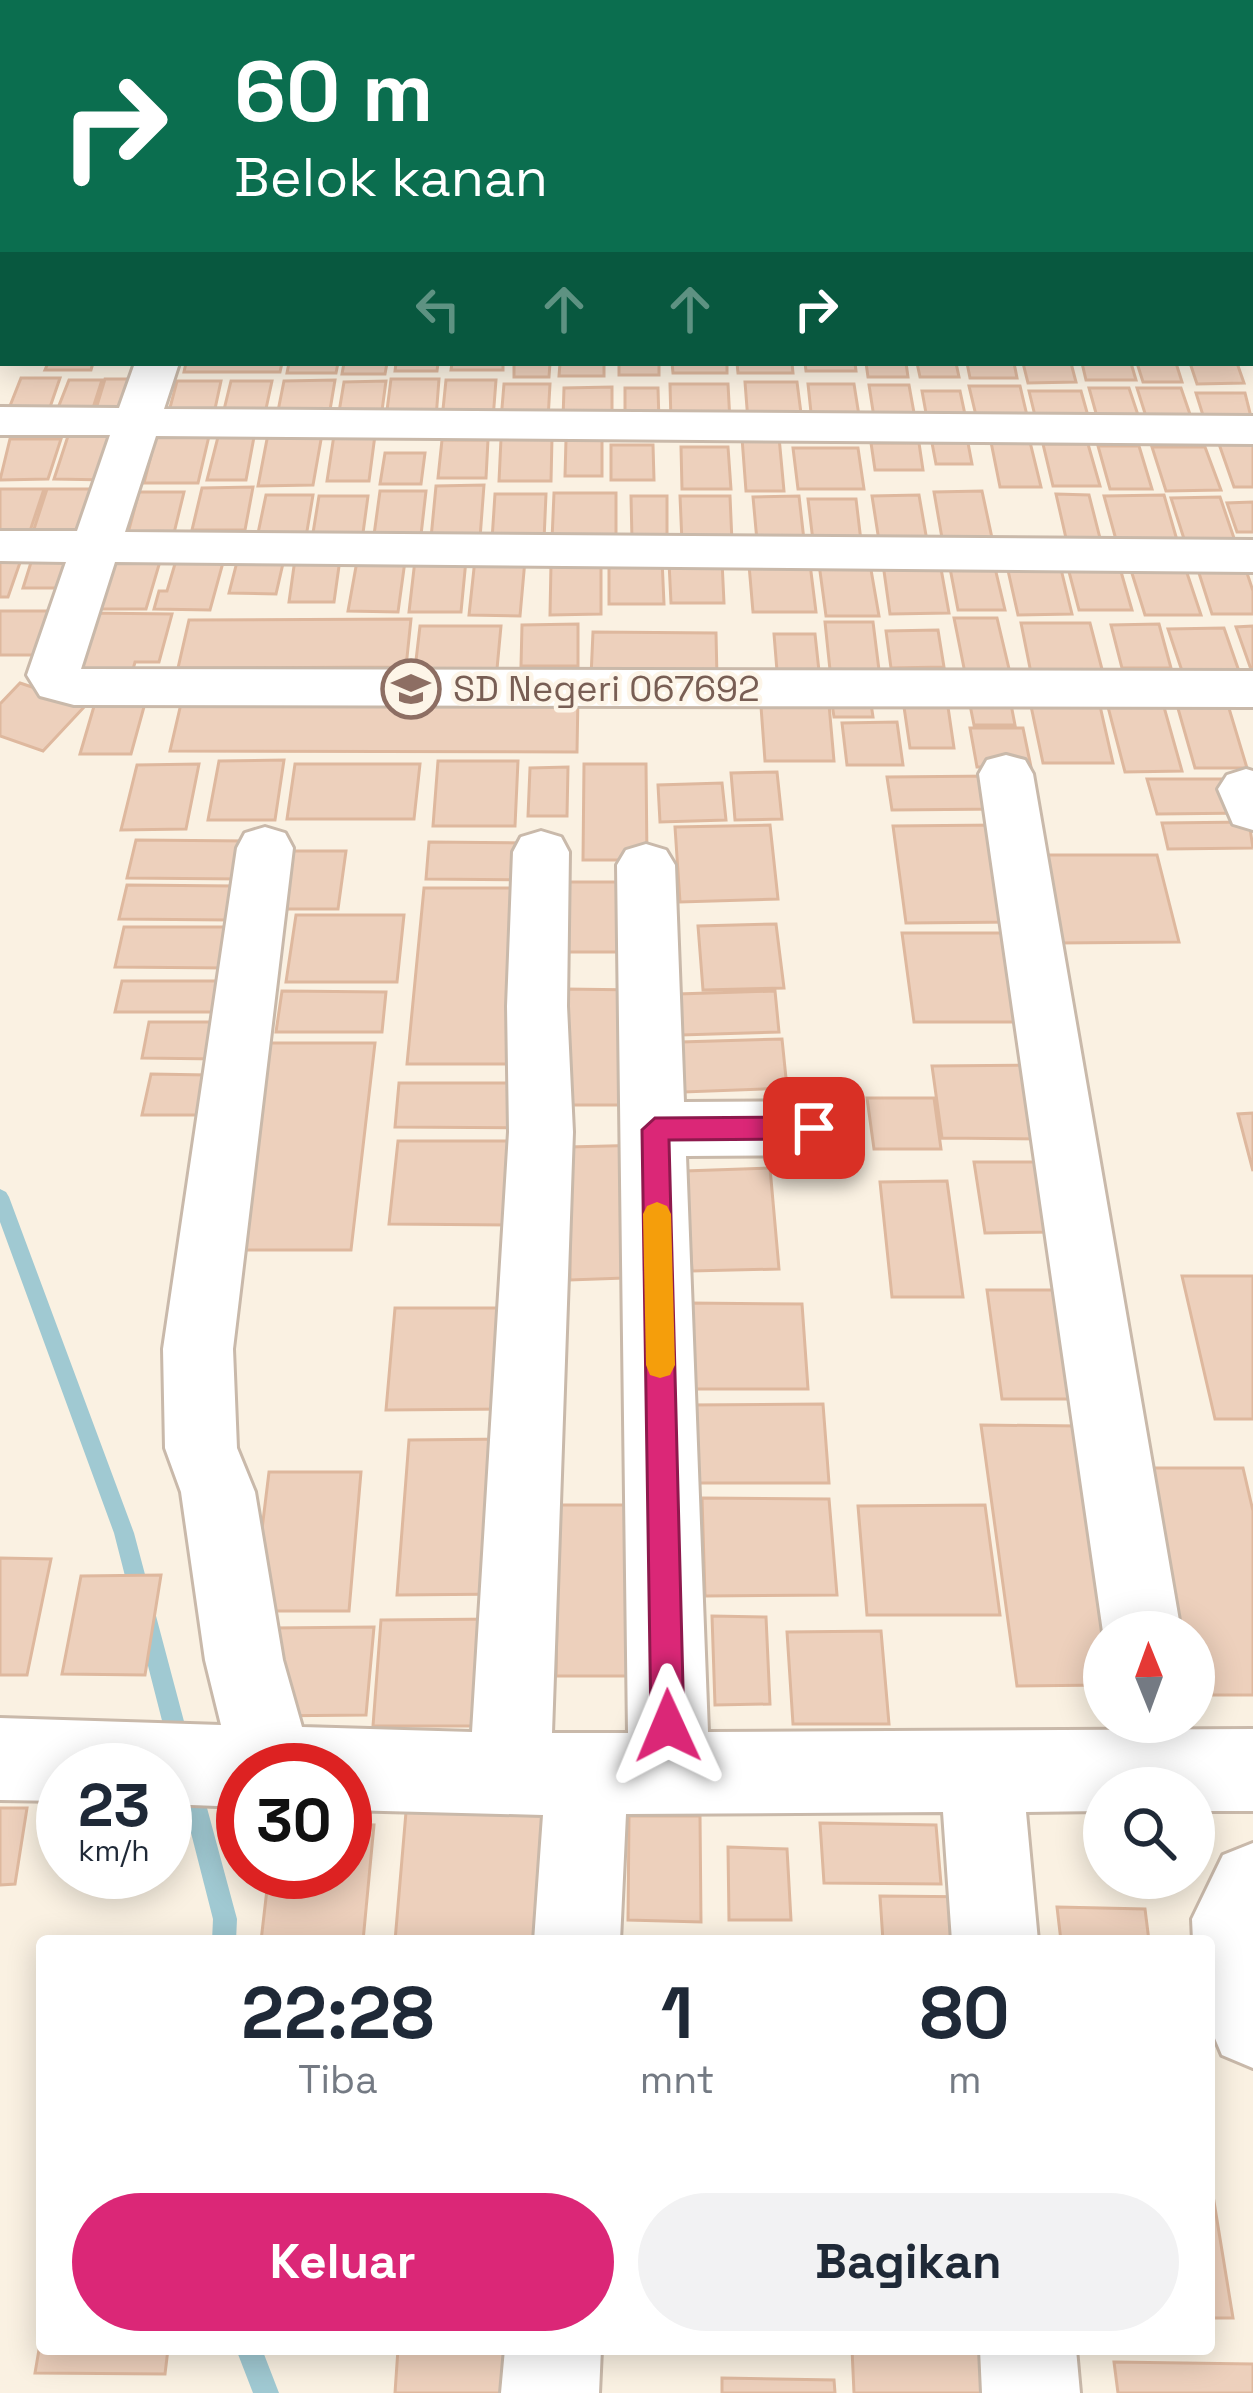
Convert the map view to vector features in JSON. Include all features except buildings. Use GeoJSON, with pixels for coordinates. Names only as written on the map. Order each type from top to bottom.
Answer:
{"type":"FeatureCollection","features":[{"type":"Feature","properties":{"kind":"street"},"geometry":{"type":"LineString","coordinates":[[53,676],[156,366]]}},
{"type":"Feature","properties":{"kind":"street"},"geometry":{"type":"LineString","coordinates":[[0,421],[1253,430]]}},
{"type":"Feature","properties":{"kind":"street"},"geometry":{"type":"LineString","coordinates":[[0,545],[1253,556]]}},
{"type":"Feature","properties":{"kind":"street"},"geometry":{"type":"LineString","coordinates":[[0,681],[53,676]]}},
{"type":"Feature","properties":{"kind":"street"},"geometry":{"type":"LineString","coordinates":[[53,676],[58,683],[74,687],[1253,689]]}},
{"type":"Feature","properties":{"kind":"street"},"geometry":{"type":"LineString","coordinates":[[1006,774],[1139,1611]]}},
{"type":"Feature","properties":{"kind":"street"},"geometry":{"type":"LineString","coordinates":[[213,1764],[244,1660],[218,1492],[201,1448],[198,1349],[265,848]]}},
{"type":"Feature","properties":{"kind":"street"},"geometry":{"type":"LineString","coordinates":[[541,852],[537,1006],[548,1774],[576,1935]]}},
{"type":"Feature","properties":{"kind":"street"},"geometry":{"type":"LineString","coordinates":[[646,866],[669,1772]]}},
{"type":"Feature","properties":{"kind":"street"},"geometry":{"type":"LineString","coordinates":[[655,1130],[814,1128]]}},
{"type":"Feature","properties":{"kind":"street"},"geometry":{"type":"LineString","coordinates":[[0,1759],[548,1774],[981,1770],[1159,1746],[1253,1770]]}},
{"type":"Feature","properties":{"kind":"street"},"geometry":{"type":"LineString","coordinates":[[981,1770],[995,1935]]}},
{"type":"Feature","properties":{"kind":"street"},"geometry":{"type":"LineString","coordinates":[[1253,1885],[1235,1918],[1236,1951],[1253,2024]]}},
{"type":"Feature","properties":{"kind":"street"},"geometry":{"type":"LineString","coordinates":[[550,2393],[553,2355]]}},
{"type":"Feature","properties":{"kind":"street"},"geometry":{"type":"LineString","coordinates":[[1028,2355],[1031,2393]]}},
{"type":"Feature","properties":{"kind":"waterway"},"geometry":{"type":"LineString","coordinates":[[0,1197],[124,1533],[179,1743]]}},
{"type":"Feature","properties":{"kind":"waterway"},"geometry":{"type":"LineString","coordinates":[[192,1793],[225,1919],[224,1935]]}},
{"type":"Feature","properties":{"kind":"waterway"},"geometry":{"type":"LineString","coordinates":[[251,2355],[266,2393]]}},
{"type":"Feature","properties":{"kind":"slow traffic"},"geometry":{"type":"LineString","coordinates":[[657,1214],[660,1365]]}},
{"type":"Feature","properties":{"kind":"place","name":"SD Negeri 067692"},"geometry":{"type":"Point","coordinates":[411,689]}},
{"type":"Feature","properties":{"kind":"route"},"geometry":{"type":"LineString","coordinates":[[668,1726],[655,1130],[814,1128]]}}]}
